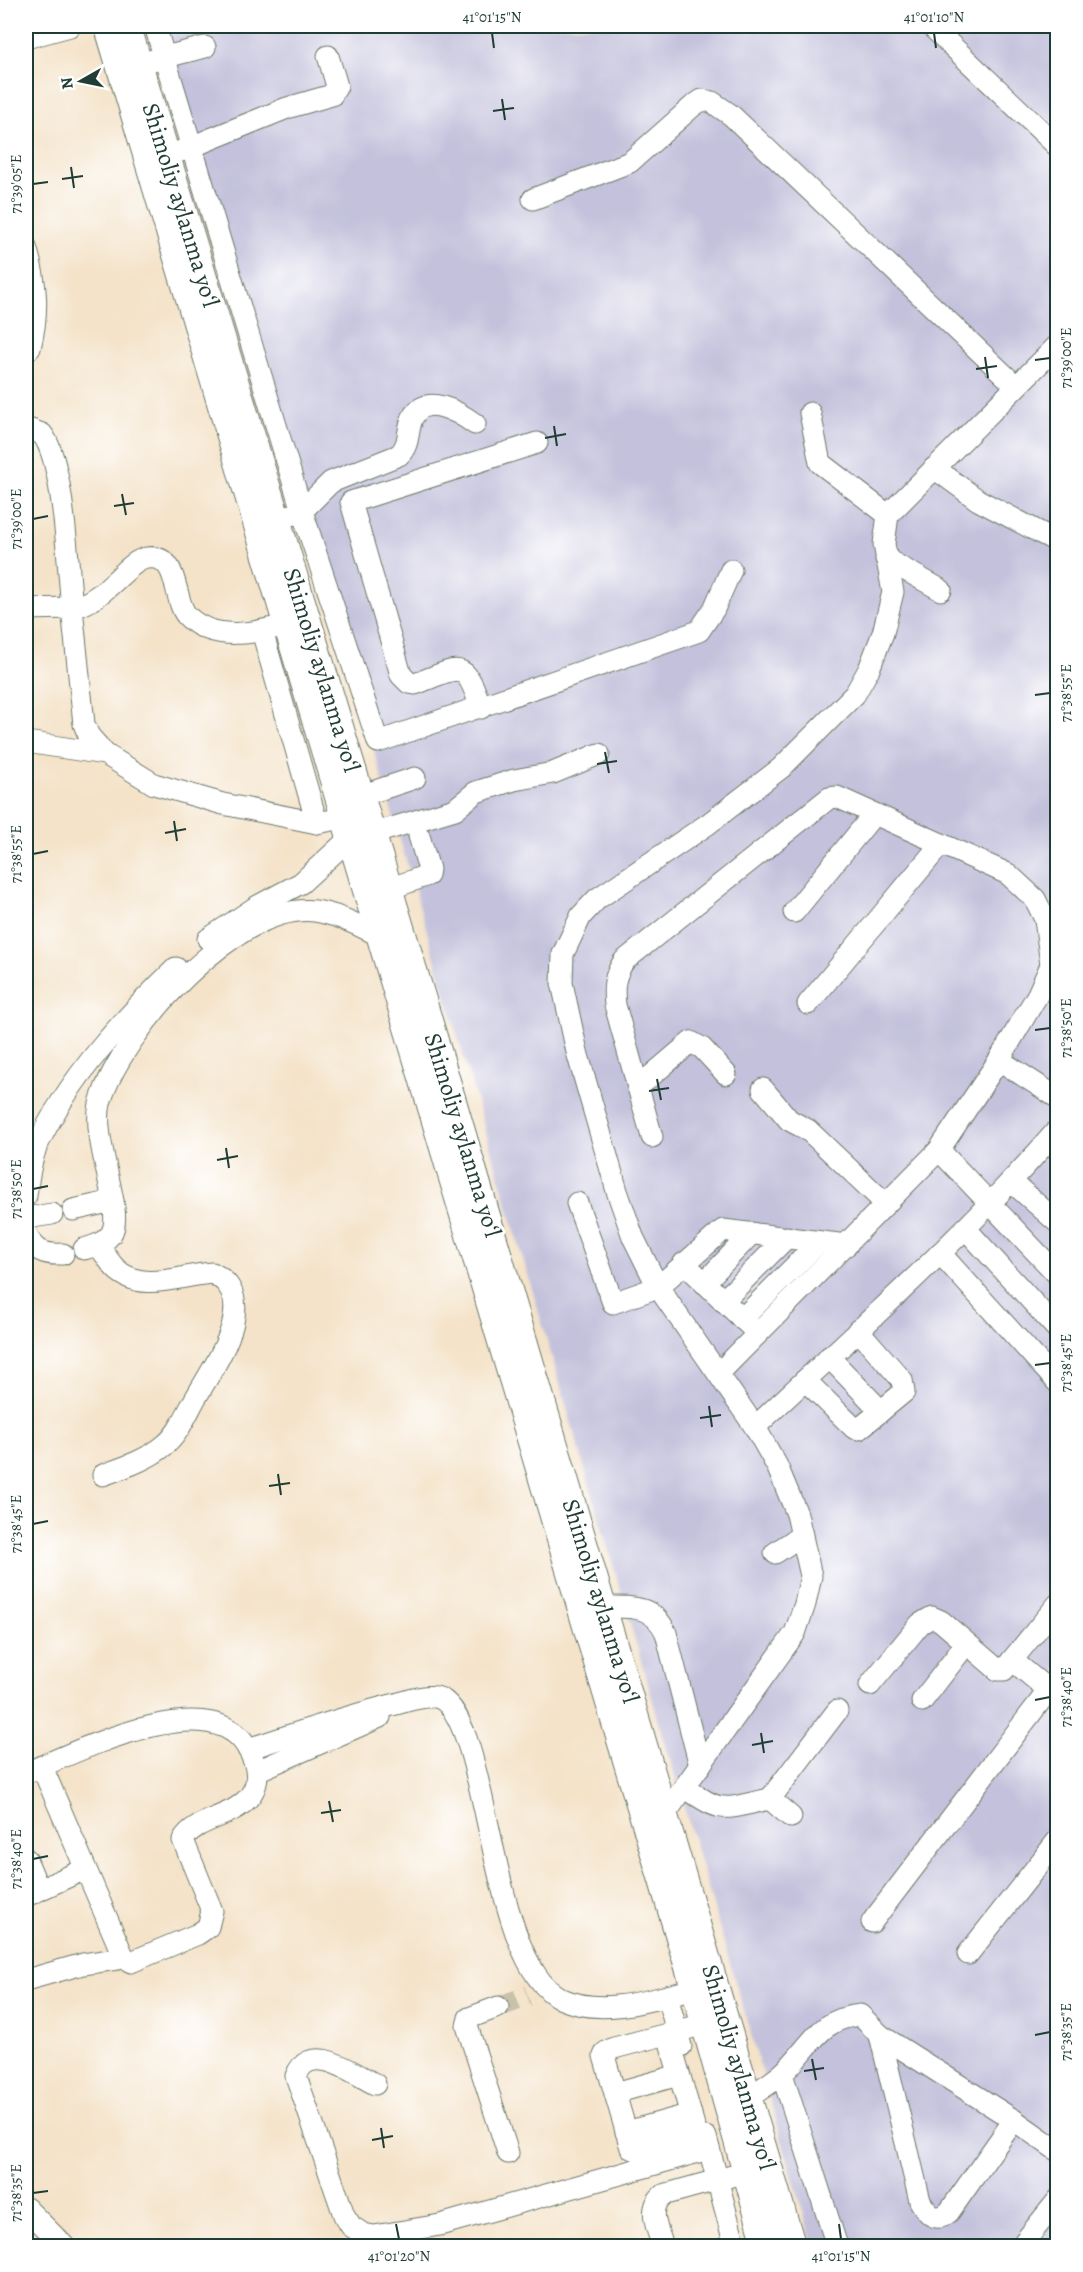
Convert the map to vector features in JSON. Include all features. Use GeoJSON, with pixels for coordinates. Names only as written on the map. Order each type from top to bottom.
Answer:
{"type":"FeatureCollection","features":[{"type":"Feature","properties":{"kind":"main road","name":"Shimoliy aylanma yoʻl"},"geometry":{"type":"LineString","coordinates":[[108,26],[345,828],[379,935],[436,1086],[603,1607],[792,2247]]}},
{"type":"Feature","properties":{"kind":"main road","name":"Shimoliy aylanma yoʻl"},"geometry":{"type":"LineString","coordinates":[[127,26],[166,157],[289,516],[285,625],[347,752],[360,796],[345,828]]}},
{"type":"Feature","properties":{"kind":"main road","name":"Shimoliy aylanma yoʻl"},"geometry":{"type":"LineString","coordinates":[[345,828],[389,889],[436,1086],[767,2247]]}},
{"type":"Feature","properties":{"kind":"street"},"geometry":{"type":"LineString","coordinates":[[26,38],[70,26]]}},
{"type":"Feature","properties":{"kind":"street"},"geometry":{"type":"LineString","coordinates":[[156,26],[192,147],[289,516],[378,741]]}},
{"type":"Feature","properties":{"kind":"street"},"geometry":{"type":"LineString","coordinates":[[931,26],[1058,147]]}},
{"type":"Feature","properties":{"kind":"street"},"geometry":{"type":"LineString","coordinates":[[138,63],[205,47]]}},
{"type":"Feature","properties":{"kind":"street"},"geometry":{"type":"LineString","coordinates":[[166,157],[287,108],[332,94],[337,86],[328,56]]}},
{"type":"Feature","properties":{"kind":"street"},"geometry":{"type":"LineString","coordinates":[[533,199],[630,162],[693,106],[702,100],[712,102],[731,115],[1016,386]]}},
{"type":"Feature","properties":{"kind":"street"},"geometry":{"type":"LineString","coordinates":[[26,247],[35,286],[37,318],[30,348],[26,350]]}},
{"type":"Feature","properties":{"kind":"street"},"geometry":{"type":"LineString","coordinates":[[664,1814],[795,1633],[806,1604],[811,1576],[797,1514],[777,1466],[720,1372],[658,1287],[633,1237],[593,1112],[562,983],[563,954],[581,916],[597,899],[708,824],[781,768],[855,694],[869,669],[884,633],[892,592],[884,544],[888,515],[1058,345]]}},
{"type":"Feature","properties":{"kind":"street"},"geometry":{"type":"LineString","coordinates":[[289,516],[331,482],[399,455],[406,446],[411,421],[422,409],[445,406],[475,424]]}},
{"type":"Feature","properties":{"kind":"street"},"geometry":{"type":"LineString","coordinates":[[810,413],[820,463],[888,515]]}},
{"type":"Feature","properties":{"kind":"street"},"geometry":{"type":"LineString","coordinates":[[26,428],[42,434],[52,455],[58,485],[84,724],[89,736],[105,754],[154,784],[223,804],[345,828],[455,809],[476,792],[513,780],[553,773],[598,754]]}},
{"type":"Feature","properties":{"kind":"street"},"geometry":{"type":"LineString","coordinates":[[481,708],[471,678],[463,670],[454,669],[416,684],[409,683],[401,675],[351,502],[537,443]]}},
{"type":"Feature","properties":{"kind":"street"},"geometry":{"type":"LineString","coordinates":[[934,468],[978,500],[1056,542]]}},
{"type":"Feature","properties":{"kind":"street"},"geometry":{"type":"LineString","coordinates":[[26,609],[72,608],[97,599],[140,560],[156,558],[167,564],[173,575],[186,616],[196,623],[216,632],[242,634],[285,625]]}},
{"type":"Feature","properties":{"kind":"street"},"geometry":{"type":"LineString","coordinates":[[886,559],[940,590]]}},
{"type":"Feature","properties":{"kind":"street"},"geometry":{"type":"LineString","coordinates":[[347,752],[481,708],[699,631],[714,609],[731,570]]}},
{"type":"Feature","properties":{"kind":"street"},"geometry":{"type":"LineString","coordinates":[[26,742],[105,754]]}},
{"type":"Feature","properties":{"kind":"street"},"geometry":{"type":"LineString","coordinates":[[360,796],[415,778]]}},
{"type":"Feature","properties":{"kind":"street"},"geometry":{"type":"LineString","coordinates":[[652,1137],[613,991],[615,974],[624,961],[829,798],[837,797],[1008,874],[1035,899],[1045,919],[1054,967],[999,1060],[939,1150],[720,1372]]}},
{"type":"Feature","properties":{"kind":"street"},"geometry":{"type":"LineString","coordinates":[[795,912],[874,814]]}},
{"type":"Feature","properties":{"kind":"street"},"geometry":{"type":"LineString","coordinates":[[26,1196],[36,1148],[60,1105],[120,1027],[190,954],[219,931],[301,883],[345,828]]}},
{"type":"Feature","properties":{"kind":"street"},"geometry":{"type":"LineString","coordinates":[[389,889],[428,875],[429,869],[419,836]]}},
{"type":"Feature","properties":{"kind":"street"},"geometry":{"type":"LineString","coordinates":[[808,1004],[941,844]]}},
{"type":"Feature","properties":{"kind":"street"},"geometry":{"type":"LineString","coordinates":[[26,1233],[37,1250],[45,1255],[82,1249],[112,1233],[115,1218],[113,1201],[97,1130],[101,1100],[118,1061],[149,1018],[199,963],[257,925],[275,916],[292,912],[315,911],[335,916],[379,935]]}},
{"type":"Feature","properties":{"kind":"street"},"geometry":{"type":"LineString","coordinates":[[638,1087],[691,1042],[702,1048],[726,1074]]}},
{"type":"Feature","properties":{"kind":"street"},"geometry":{"type":"LineString","coordinates":[[999,1060],[1058,1098]]}},
{"type":"Feature","properties":{"kind":"street"},"geometry":{"type":"LineString","coordinates":[[763,1089],[789,1120],[808,1130],[886,1204]]}},
{"type":"Feature","properties":{"kind":"street"},"geometry":{"type":"LineString","coordinates":[[755,1427],[966,1229],[1012,1182],[1058,1129]]}},
{"type":"Feature","properties":{"kind":"street"},"geometry":{"type":"LineString","coordinates":[[939,1150],[1058,1275]]}},
{"type":"Feature","properties":{"kind":"street"},"geometry":{"type":"LineString","coordinates":[[1012,1182],[1058,1223]]}},
{"type":"Feature","properties":{"kind":"street"},"geometry":{"type":"LineString","coordinates":[[26,1218],[113,1201]]}},
{"type":"Feature","properties":{"kind":"street"},"geometry":{"type":"LineString","coordinates":[[577,1203],[610,1302],[614,1303],[658,1287],[723,1230],[847,1245]]}},
{"type":"Feature","properties":{"kind":"street"},"geometry":{"type":"LineString","coordinates":[[966,1229],[1058,1330]]}},
{"type":"Feature","properties":{"kind":"street"},"geometry":{"type":"LineString","coordinates":[[704,1283],[752,1233]]}},
{"type":"Feature","properties":{"kind":"street"},"geometry":{"type":"LineString","coordinates":[[723,1301],[786,1238]]}},
{"type":"Feature","properties":{"kind":"street"},"geometry":{"type":"LineString","coordinates":[[742,1319],[819,1242]]}},
{"type":"Feature","properties":{"kind":"street"},"geometry":{"type":"LineString","coordinates":[[82,1249],[131,1278],[147,1282],[212,1273],[221,1278],[232,1294],[234,1320],[228,1343],[166,1444],[143,1460],[103,1475]]}},
{"type":"Feature","properties":{"kind":"street"},"geometry":{"type":"LineString","coordinates":[[940,1253],[1058,1383]]}},
{"type":"Feature","properties":{"kind":"street"},"geometry":{"type":"LineString","coordinates":[[684,1263],[758,1334]]}},
{"type":"Feature","properties":{"kind":"street"},"geometry":{"type":"LineString","coordinates":[[805,1380],[854,1428],[862,1427],[904,1392],[905,1386],[858,1330]]}},
{"type":"Feature","properties":{"kind":"street"},"geometry":{"type":"LineString","coordinates":[[829,1357],[881,1411]]}},
{"type":"Feature","properties":{"kind":"street"},"geometry":{"type":"LineString","coordinates":[[775,1553],[802,1534]]}},
{"type":"Feature","properties":{"kind":"street"},"geometry":{"type":"LineString","coordinates":[[870,1685],[925,1619],[932,1617],[940,1621],[998,1670],[1004,1670],[1058,1604]]}},
{"type":"Feature","properties":{"kind":"street"},"geometry":{"type":"LineString","coordinates":[[603,1607],[631,1607],[650,1612],[661,1620],[700,1766]]}},
{"type":"Feature","properties":{"kind":"street"},"geometry":{"type":"LineString","coordinates":[[922,1701],[966,1644]]}},
{"type":"Feature","properties":{"kind":"street"},"geometry":{"type":"LineString","coordinates":[[872,1923],[1053,1694],[1012,1660]]}},
{"type":"Feature","properties":{"kind":"street"},"geometry":{"type":"LineString","coordinates":[[248,1749],[344,1717],[435,1697],[448,1705],[470,1749],[504,1895],[522,1947],[538,1978],[538,1993],[591,2006],[627,2005],[695,1989]]}},
{"type":"Feature","properties":{"kind":"street"},"geometry":{"type":"LineString","coordinates":[[256,1771],[368,1724],[404,1702]]}},
{"type":"Feature","properties":{"kind":"street"},"geometry":{"type":"LineString","coordinates":[[685,1787],[710,1806],[724,1809],[770,1799],[837,1711]]}},
{"type":"Feature","properties":{"kind":"street"},"geometry":{"type":"LineString","coordinates":[[26,1980],[83,1964],[124,1959],[131,1962],[198,1934],[208,1927],[212,1911],[183,1840],[187,1834],[237,1809],[254,1790],[256,1771],[248,1749],[234,1733],[216,1723],[195,1720],[160,1724],[34,1770],[85,1869],[124,1959]]}},
{"type":"Feature","properties":{"kind":"street"},"geometry":{"type":"LineString","coordinates":[[770,1799],[791,1817]]}},
{"type":"Feature","properties":{"kind":"street"},"geometry":{"type":"LineString","coordinates":[[968,1954],[1058,1840]]}},
{"type":"Feature","properties":{"kind":"street"},"geometry":{"type":"LineString","coordinates":[[26,1858],[32,1893],[85,1869]]}},
{"type":"Feature","properties":{"kind":"street"},"geometry":{"type":"LineString","coordinates":[[667,1996],[672,2034],[679,2075],[691,2114],[626,2132],[604,2056],[606,2052],[672,2034],[705,2024]]}},
{"type":"Feature","properties":{"kind":"street"},"geometry":{"type":"LineString","coordinates":[[498,2007],[469,2018],[467,2025],[508,2153]]}},
{"type":"Feature","properties":{"kind":"street"},"geometry":{"type":"LineString","coordinates":[[748,2098],[782,2074],[820,2031],[842,2017],[860,2015],[880,2035],[1014,2120],[1058,2151]]}},
{"type":"Feature","properties":{"kind":"street"},"geometry":{"type":"LineString","coordinates":[[672,2034],[709,2149],[735,2247]]}},
{"type":"Feature","properties":{"kind":"street"},"geometry":{"type":"LineString","coordinates":[[880,2035],[920,2201],[927,2213],[934,2217],[943,2217],[949,2212],[1014,2120]]}},
{"type":"Feature","properties":{"kind":"street"},"geometry":{"type":"LineString","coordinates":[[375,2084],[323,2058],[309,2061],[300,2067],[296,2076],[344,2215],[351,2226],[363,2234],[390,2234],[468,2219],[709,2149]]}},
{"type":"Feature","properties":{"kind":"street"},"geometry":{"type":"LineString","coordinates":[[782,2074],[837,2247]]}},
{"type":"Feature","properties":{"kind":"street"},"geometry":{"type":"LineString","coordinates":[[615,2093],[679,2075]]}},
{"type":"Feature","properties":{"kind":"street"},"geometry":{"type":"LineString","coordinates":[[663,2247],[654,2219],[656,2201],[663,2195],[746,2172]]}},
{"type":"Feature","properties":{"kind":"street"},"geometry":{"type":"LineString","coordinates":[[1021,2247],[1058,2200]]}},
{"type":"Feature","properties":{"kind":"street"},"geometry":{"type":"LineString","coordinates":[[26,2208],[64,2247]]}},
{"type":"Feature","properties":{"kind":"shaded area"},"geometry":{"type":"Polygon","coordinates":[[[161,26],[1057,26],[1057,2246],[813,2246],[161,26]]]}},
{"type":"Feature","properties":{"kind":"tunnel"},"geometry":{"type":"LineString","coordinates":[[498,2007],[528,1996]]}}]}
